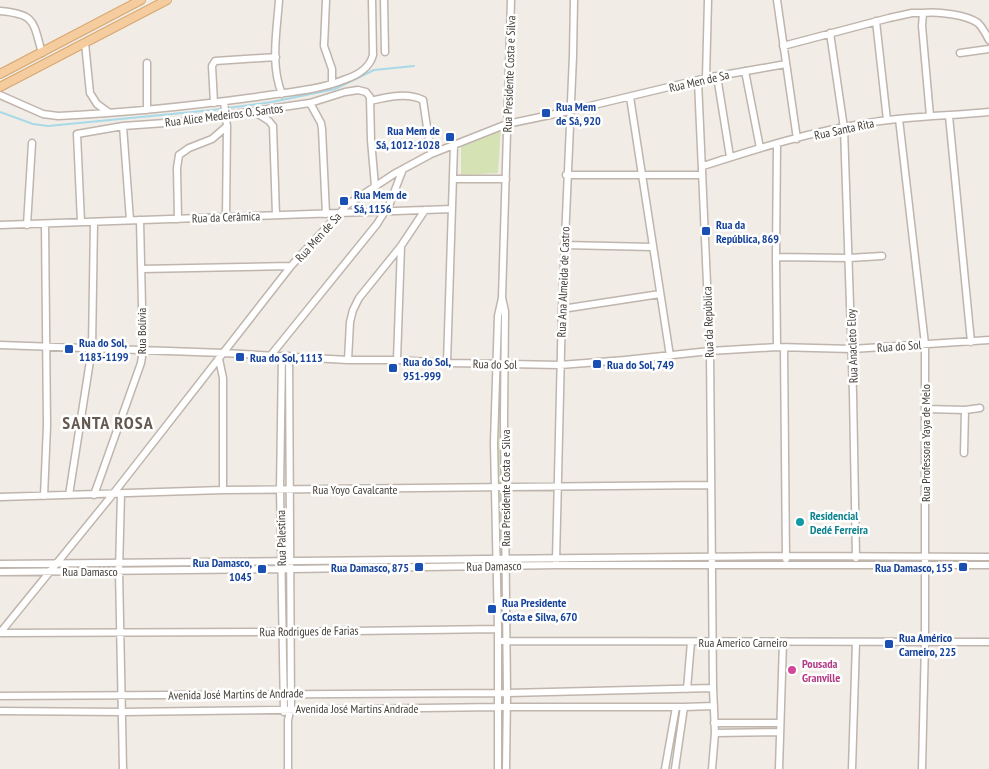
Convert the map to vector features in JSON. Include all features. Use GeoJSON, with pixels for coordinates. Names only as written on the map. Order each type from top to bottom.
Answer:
{"type":"FeatureCollection","features":[{"type":"Feature","properties":{"kind":"main road"},"geometry":{"type":"LineString","coordinates":[[0,74],[141,0]]}},
{"type":"Feature","properties":{"kind":"main road"},"geometry":{"type":"LineString","coordinates":[[0,87],[167,0]]}},
{"type":"Feature","properties":{"kind":"street"},"geometry":{"type":"LineString","coordinates":[[279,0],[276,56],[277,74],[282,94]]}},
{"type":"Feature","properties":{"kind":"street"},"geometry":{"type":"LineString","coordinates":[[326,0],[324,46],[332,69],[332,84]]}},
{"type":"Feature","properties":{"kind":"street","name":"Rua Alice Medeiros O. Santos"},"geometry":{"type":"LineString","coordinates":[[81,222],[76,134],[123,126],[179,122],[282,94],[332,84],[357,74],[368,65],[373,54],[372,0]]}},
{"type":"Feature","properties":{"kind":"street"},"geometry":{"type":"LineString","coordinates":[[384,0],[385,52]]}},
{"type":"Feature","properties":{"kind":"street","name":"Rua Presidente Costa e Silva"},"geometry":{"type":"LineString","coordinates":[[498,769],[498,629],[494,443],[498,310],[502,298],[511,0]]}},
{"type":"Feature","properties":{"kind":"street","name":"Rua Ana Almeida de Castro"},"geometry":{"type":"LineString","coordinates":[[556,561],[566,176],[573,56],[574,0]]}},
{"type":"Feature","properties":{"kind":"street"},"geometry":{"type":"LineString","coordinates":[[706,78],[708,0]]}},
{"type":"Feature","properties":{"kind":"street"},"geometry":{"type":"LineString","coordinates":[[777,0],[797,139]]}},
{"type":"Feature","properties":{"kind":"street"},"geometry":{"type":"LineString","coordinates":[[0,11],[21,14],[31,20],[42,53]]}},
{"type":"Feature","properties":{"kind":"street"},"geometry":{"type":"LineString","coordinates":[[783,46],[912,12],[948,14],[971,19],[986,32],[989,40]]}},
{"type":"Feature","properties":{"kind":"street"},"geometry":{"type":"LineString","coordinates":[[925,13],[921,20],[930,116]]}},
{"type":"Feature","properties":{"kind":"street"},"geometry":{"type":"LineString","coordinates":[[876,21],[887,120]]}},
{"type":"Feature","properties":{"kind":"street","name":"Rua Anacleto Eloy"},"geometry":{"type":"LineString","coordinates":[[830,33],[844,128],[852,349],[855,564]]}},
{"type":"Feature","properties":{"kind":"street"},"geometry":{"type":"LineString","coordinates":[[85,43],[90,93],[97,104],[109,112]]}},
{"type":"Feature","properties":{"kind":"street"},"geometry":{"type":"LineString","coordinates":[[960,53],[989,49]]}},
{"type":"Feature","properties":{"kind":"street"},"geometry":{"type":"LineString","coordinates":[[214,103],[212,66],[217,61],[276,56]]}},
{"type":"Feature","properties":{"kind":"street"},"geometry":{"type":"LineString","coordinates":[[147,63],[147,110]]}},
{"type":"Feature","properties":{"kind":"street","name":"Rua Men de Sa"},"geometry":{"type":"LineString","coordinates":[[0,633],[114,494],[290,266],[347,205],[403,169],[431,154],[507,124],[706,78],[786,64]]}},
{"type":"Feature","properties":{"kind":"street"},"geometry":{"type":"LineString","coordinates":[[745,71],[760,148]]}},
{"type":"Feature","properties":{"kind":"street"},"geometry":{"type":"LineString","coordinates":[[717,76],[730,157]]}},
{"type":"Feature","properties":{"kind":"street","name":"Rua da República"},"geometry":{"type":"LineString","coordinates":[[698,81],[710,351],[711,564],[715,733],[712,769]]}},
{"type":"Feature","properties":{"kind":"street","name":"Rua Alice Medeiros O. Santos"},"geometry":{"type":"LineString","coordinates":[[0,95],[43,114],[58,116],[214,103],[224,109],[255,112],[310,103],[352,90],[363,90],[370,98],[394,96],[413,97],[423,100],[431,154]]}},
{"type":"Feature","properties":{"kind":"street"},"geometry":{"type":"LineString","coordinates":[[630,97],[670,356]]}},
{"type":"Feature","properties":{"kind":"street"},"geometry":{"type":"LineString","coordinates":[[370,98],[375,186]]}},
{"type":"Feature","properties":{"kind":"street"},"geometry":{"type":"LineString","coordinates":[[310,103],[321,123],[322,129],[326,214]]}},
{"type":"Feature","properties":{"kind":"street"},"geometry":{"type":"LineString","coordinates":[[224,109],[228,126],[226,217]]}},
{"type":"Feature","properties":{"kind":"street"},"geometry":{"type":"LineString","coordinates":[[255,112],[269,121],[272,126],[276,215]]}},
{"type":"Feature","properties":{"kind":"street","name":"Rua Santa Rita"},"geometry":{"type":"LineString","coordinates":[[703,166],[760,148],[844,128],[887,120],[989,112]]}},
{"type":"Feature","properties":{"kind":"street"},"geometry":{"type":"LineString","coordinates":[[949,116],[971,342]]}},
{"type":"Feature","properties":{"kind":"street","name":"Rua Professora Yaya de Melo"},"geometry":{"type":"LineString","coordinates":[[899,119],[925,344],[925,642],[922,769]]}},
{"type":"Feature","properties":{"kind":"street"},"geometry":{"type":"LineString","coordinates":[[123,126],[130,220]]}},
{"type":"Feature","properties":{"kind":"street"},"geometry":{"type":"LineString","coordinates":[[178,219],[177,168],[179,155],[189,148],[212,139],[228,126]]}},
{"type":"Feature","properties":{"kind":"street"},"geometry":{"type":"LineString","coordinates":[[27,225],[32,143]]}},
{"type":"Feature","properties":{"kind":"street"},"geometry":{"type":"LineString","coordinates":[[777,144],[776,257],[781,348],[786,564]]}},
{"type":"Feature","properties":{"kind":"street"},"geometry":{"type":"LineString","coordinates":[[447,363],[454,145]]}},
{"type":"Feature","properties":{"kind":"street"},"geometry":{"type":"LineString","coordinates":[[271,355],[386,212],[403,169]]}},
{"type":"Feature","properties":{"kind":"street"},"geometry":{"type":"LineString","coordinates":[[566,176],[702,175]]}},
{"type":"Feature","properties":{"kind":"street"},"geometry":{"type":"LineString","coordinates":[[453,179],[506,179]]}},
{"type":"Feature","properties":{"kind":"street","name":"Rua da Cerâmica"},"geometry":{"type":"LineString","coordinates":[[0,226],[452,209]]}},
{"type":"Feature","properties":{"kind":"street"},"geometry":{"type":"LineString","coordinates":[[348,360],[350,322],[359,298],[402,246],[426,210]]}},
{"type":"Feature","properties":{"kind":"street","name":"Rua Bolívia"},"geometry":{"type":"LineString","coordinates":[[94,495],[138,373],[142,350],[140,220]]}},
{"type":"Feature","properties":{"kind":"street"},"geometry":{"type":"LineString","coordinates":[[68,495],[92,348],[94,222]]}},
{"type":"Feature","properties":{"kind":"street"},"geometry":{"type":"LineString","coordinates":[[44,224],[47,426],[44,496]]}},
{"type":"Feature","properties":{"kind":"street"},"geometry":{"type":"LineString","coordinates":[[564,245],[653,247]]}},
{"type":"Feature","properties":{"kind":"street"},"geometry":{"type":"LineString","coordinates":[[397,360],[402,246]]}},
{"type":"Feature","properties":{"kind":"street"},"geometry":{"type":"LineString","coordinates":[[776,257],[849,258],[882,256]]}},
{"type":"Feature","properties":{"kind":"street"},"geometry":{"type":"LineString","coordinates":[[141,270],[290,266]]}},
{"type":"Feature","properties":{"kind":"street"},"geometry":{"type":"LineString","coordinates":[[562,309],[660,294]]}},
{"type":"Feature","properties":{"kind":"street","name":"Rua Presidente Costa e Silva"},"geometry":{"type":"LineString","coordinates":[[502,298],[505,307],[506,769]]}},
{"type":"Feature","properties":{"kind":"street","name":"Rua do Sol"},"geometry":{"type":"LineString","coordinates":[[0,345],[271,355],[348,360],[560,365],[710,351],[781,348],[852,349],[989,340]]}},
{"type":"Feature","properties":{"kind":"street","name":"Rua Palestina"},"geometry":{"type":"LineString","coordinates":[[285,356],[291,632],[287,693],[283,709],[288,720]]}},
{"type":"Feature","properties":{"kind":"street","name":"Rua Palestina"},"geometry":{"type":"LineString","coordinates":[[285,356],[280,490],[282,632],[287,693],[291,708],[288,720],[288,769]]}},
{"type":"Feature","properties":{"kind":"street"},"geometry":{"type":"LineString","coordinates":[[219,359],[223,378],[222,490]]}},
{"type":"Feature","properties":{"kind":"street"},"geometry":{"type":"LineString","coordinates":[[926,409],[965,410],[980,408]]}},
{"type":"Feature","properties":{"kind":"street"},"geometry":{"type":"LineString","coordinates":[[964,453],[965,410]]}},
{"type":"Feature","properties":{"kind":"street","name":"Rua Yoyo Cavalcante"},"geometry":{"type":"LineString","coordinates":[[0,497],[222,490],[711,485]]}},
{"type":"Feature","properties":{"kind":"street"},"geometry":{"type":"LineString","coordinates":[[121,494],[119,571],[123,769]]}},
{"type":"Feature","properties":{"kind":"street","name":"Rua Damasco"},"geometry":{"type":"LineString","coordinates":[[0,564],[290,561],[496,562],[505,566],[556,561],[711,556],[989,557]]}},
{"type":"Feature","properties":{"kind":"street","name":"Rua Damasco"},"geometry":{"type":"LineString","coordinates":[[0,572],[290,569],[496,562],[505,558],[556,561],[711,564],[989,565]]}},
{"type":"Feature","properties":{"kind":"street","name":"Rua Rodrigues de Farias"},"geometry":{"type":"LineString","coordinates":[[0,633],[498,629]]}},
{"type":"Feature","properties":{"kind":"street","name":"Rua Americo Carneiro"},"geometry":{"type":"LineString","coordinates":[[498,641],[989,642]]}},
{"type":"Feature","properties":{"kind":"street"},"geometry":{"type":"LineString","coordinates":[[688,689],[691,642]]}},
{"type":"Feature","properties":{"kind":"street"},"geometry":{"type":"LineString","coordinates":[[779,769],[783,642]]}},
{"type":"Feature","properties":{"kind":"street"},"geometry":{"type":"LineString","coordinates":[[852,769],[856,642]]}},
{"type":"Feature","properties":{"kind":"street","name":"Avenida José Martins de Andrade"},"geometry":{"type":"LineString","coordinates":[[0,696],[507,693],[713,688]]}},
{"type":"Feature","properties":{"kind":"street","name":"Avenida José Martins Andrade"},"geometry":{"type":"LineString","coordinates":[[0,711],[123,712],[291,708],[714,706]]}},
{"type":"Feature","properties":{"kind":"street"},"geometry":{"type":"LineString","coordinates":[[665,769],[676,707]]}},
{"type":"Feature","properties":{"kind":"street"},"geometry":{"type":"LineString","coordinates":[[674,769],[684,707]]}},
{"type":"Feature","properties":{"kind":"street"},"geometry":{"type":"LineString","coordinates":[[714,723],[780,723]]}},
{"type":"Feature","properties":{"kind":"street"},"geometry":{"type":"LineString","coordinates":[[715,733],[780,732]]}},
{"type":"Feature","properties":{"kind":"green space"},"geometry":{"type":"Polygon","coordinates":[[[501,127],[498,173],[461,175],[461,141],[501,127]]]}},
{"type":"Feature","properties":{"kind":"green space"},"geometry":{"type":"Polygon","coordinates":[[[500,306],[504,307],[505,769],[500,769],[498,595],[497,422],[500,306]]]}},
{"type":"Feature","properties":{"kind":"waterway"},"geometry":{"type":"LineString","coordinates":[[0,112],[33,124],[48,126],[213,110],[272,102],[335,89],[374,70],[414,66]]}},
{"type":"Feature","properties":{"kind":"place","name":"Rua Mem de Sá, 920"},"geometry":{"type":"Point","coordinates":[546,113]}},
{"type":"Feature","properties":{"kind":"place","name":"Rua Mem de Sá, 1012-1028"},"geometry":{"type":"Point","coordinates":[450,137]}},
{"type":"Feature","properties":{"kind":"place","name":"Rua Mem de Sá, 1156"},"geometry":{"type":"Point","coordinates":[344,201]}},
{"type":"Feature","properties":{"kind":"place","name":"Rua da República, 869"},"geometry":{"type":"Point","coordinates":[706,231]}},
{"type":"Feature","properties":{"kind":"place","name":"Rua do Sol, 1183-1199"},"geometry":{"type":"Point","coordinates":[69,349]}},
{"type":"Feature","properties":{"kind":"place","name":"Rua do Sol, 1113"},"geometry":{"type":"Point","coordinates":[240,357]}},
{"type":"Feature","properties":{"kind":"place","name":"Rua do Sol, 749"},"geometry":{"type":"Point","coordinates":[597,364]}},
{"type":"Feature","properties":{"kind":"place","name":"Rua do Sol, 951-999"},"geometry":{"type":"Point","coordinates":[393,368]}},
{"type":"Feature","properties":{"kind":"place","name":"Residencial Dedé Ferreira"},"geometry":{"type":"Point","coordinates":[800,522]}},
{"type":"Feature","properties":{"kind":"place","name":"Rua Damasco, 875"},"geometry":{"type":"Point","coordinates":[419,567]}},
{"type":"Feature","properties":{"kind":"place","name":"Rua Damasco, 155"},"geometry":{"type":"Point","coordinates":[963,567]}},
{"type":"Feature","properties":{"kind":"place","name":"Rua Damasco, 1045"},"geometry":{"type":"Point","coordinates":[262,569]}},
{"type":"Feature","properties":{"kind":"place","name":"Rua Presidente Costa e Silva, 670"},"geometry":{"type":"Point","coordinates":[492,609]}},
{"type":"Feature","properties":{"kind":"place","name":"Rua Américo Carneiro, 225"},"geometry":{"type":"Point","coordinates":[889,644]}},
{"type":"Feature","properties":{"kind":"place","name":"Pousada Granville"},"geometry":{"type":"Point","coordinates":[792,670]}},
{"type":"Feature","properties":{"kind":"district","name":"SANTA ROSA"},"geometry":{"type":"Point","coordinates":[108,422]}}]}
